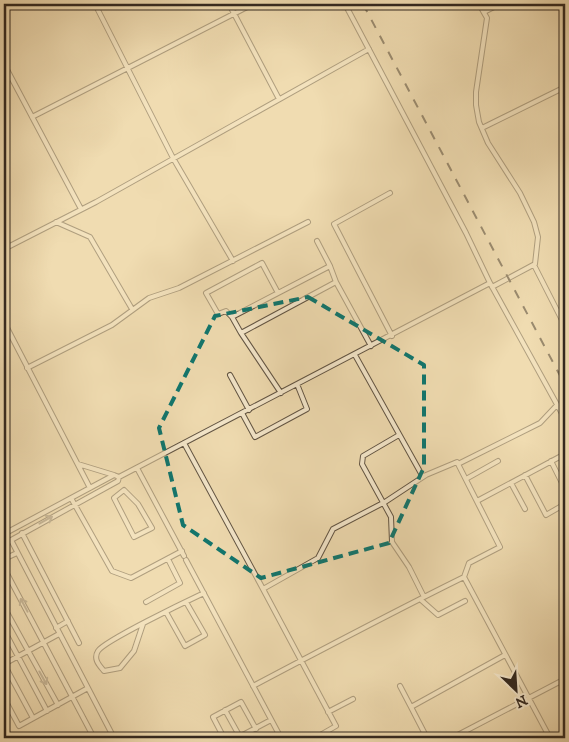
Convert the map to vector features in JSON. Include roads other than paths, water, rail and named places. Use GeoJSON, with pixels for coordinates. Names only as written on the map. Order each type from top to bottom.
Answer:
{"type":"FeatureCollection","features":[{"type":"Feature","properties":{"kind":"lane"},"geometry":{"type":"LineString","coordinates":[[95,4],[172,158],[233,261]]}},
{"type":"Feature","properties":{"kind":"lane"},"geometry":{"type":"LineString","coordinates":[[229,4],[279,99]]}},
{"type":"Feature","properties":{"kind":"lane"},"geometry":{"type":"LineString","coordinates":[[32,117],[253,4]]}},
{"type":"Feature","properties":{"kind":"lane"},"geometry":{"type":"LineString","coordinates":[[345,4],[466,233],[491,285],[565,419]]}},
{"type":"Feature","properties":{"kind":"lane"},"geometry":{"type":"LineString","coordinates":[[479,4],[487,18],[476,105],[482,128],[488,143],[520,193],[534,222],[538,237],[534,265],[565,326]]}},
{"type":"Feature","properties":{"kind":"lane"},"geometry":{"type":"LineString","coordinates":[[484,12],[500,4]]}},
{"type":"Feature","properties":{"kind":"lane"},"geometry":{"type":"LineString","coordinates":[[4,249],[82,209],[369,49]]}},
{"type":"Feature","properties":{"kind":"lane"},"geometry":{"type":"LineString","coordinates":[[4,64],[82,209]]}},
{"type":"Feature","properties":{"kind":"lane"},"geometry":{"type":"LineString","coordinates":[[482,128],[565,87]]}},
{"type":"Feature","properties":{"kind":"lane"},"geometry":{"type":"LineString","coordinates":[[390,193],[334,224],[392,336]]}},
{"type":"Feature","properties":{"kind":"lane"},"geometry":{"type":"LineString","coordinates":[[56,222],[90,237],[132,310]]}},
{"type":"Feature","properties":{"kind":"lane"},"geometry":{"type":"LineString","coordinates":[[27,368],[112,325],[148,298],[179,288],[308,222]]}},
{"type":"Feature","properties":{"kind":"lane"},"geometry":{"type":"LineString","coordinates":[[318,241],[336,282],[371,346]]}},
{"type":"Feature","properties":{"kind":"lane"},"geometry":{"type":"LineString","coordinates":[[278,293],[262,263],[206,294],[218,314],[226,311],[232,317],[281,393]]}},
{"type":"Feature","properties":{"kind":"lane"},"geometry":{"type":"LineString","coordinates":[[4,544],[116,482],[120,477],[184,443],[371,346],[534,265]]}},
{"type":"Feature","properties":{"kind":"lane"},"geometry":{"type":"LineString","coordinates":[[232,317],[330,266]]}},
{"type":"Feature","properties":{"kind":"lane"},"geometry":{"type":"LineString","coordinates":[[240,332],[336,282]]}},
{"type":"Feature","properties":{"kind":"lane"},"geometry":{"type":"LineString","coordinates":[[4,322],[90,488]]}},
{"type":"Feature","properties":{"kind":"lane"},"geometry":{"type":"LineString","coordinates":[[355,355],[423,477]]}},
{"type":"Feature","properties":{"kind":"lane"},"geometry":{"type":"LineString","coordinates":[[230,375],[249,410]]}},
{"type":"Feature","properties":{"kind":"lane"},"geometry":{"type":"LineString","coordinates":[[242,413],[255,436],[307,409],[298,384]]}},
{"type":"Feature","properties":{"kind":"lane"},"geometry":{"type":"LineString","coordinates":[[263,589],[318,558],[333,530],[385,502],[423,477],[458,464],[540,423],[557,405]]}},
{"type":"Feature","properties":{"kind":"lane"},"geometry":{"type":"LineString","coordinates":[[400,434],[364,456],[362,464],[385,502],[391,517],[392,542],[409,567],[422,598],[438,614],[465,601]]}},
{"type":"Feature","properties":{"kind":"lane"},"geometry":{"type":"LineString","coordinates":[[184,443],[336,726],[315,738]]}},
{"type":"Feature","properties":{"kind":"lane"},"geometry":{"type":"LineString","coordinates":[[477,501],[565,454]]}},
{"type":"Feature","properties":{"kind":"lane"},"geometry":{"type":"LineString","coordinates":[[466,479],[498,461]]}},
{"type":"Feature","properties":{"kind":"lane"},"geometry":{"type":"LineString","coordinates":[[551,461],[565,489]]}},
{"type":"Feature","properties":{"kind":"lane"},"geometry":{"type":"LineString","coordinates":[[78,464],[120,477]]}},
{"type":"Feature","properties":{"kind":"lane"},"geometry":{"type":"LineString","coordinates":[[253,686],[464,577],[469,563],[500,547],[458,464]]}},
{"type":"Feature","properties":{"kind":"lane"},"geometry":{"type":"LineString","coordinates":[[137,468],[281,738]]}},
{"type":"Feature","properties":{"kind":"lane"},"geometry":{"type":"LineString","coordinates":[[4,534],[114,475]]}},
{"type":"Feature","properties":{"kind":"lane"},"geometry":{"type":"LineString","coordinates":[[525,475],[546,515],[565,504]]}},
{"type":"Feature","properties":{"kind":"lane"},"geometry":{"type":"LineString","coordinates":[[116,482],[121,493]]}},
{"type":"Feature","properties":{"kind":"lane"},"geometry":{"type":"LineString","coordinates":[[511,483],[525,509]]}},
{"type":"Feature","properties":{"kind":"lane"},"geometry":{"type":"LineString","coordinates":[[124,490],[138,504],[152,528],[134,537],[114,498],[121,493],[124,490]]}},
{"type":"Feature","properties":{"kind":"lane"},"geometry":{"type":"LineString","coordinates":[[71,498],[112,571],[131,578],[182,551]]}},
{"type":"Feature","properties":{"kind":"lane"},"geometry":{"type":"LineString","coordinates":[[22,533],[79,643]]}},
{"type":"Feature","properties":{"kind":"lane"},"geometry":{"type":"LineString","coordinates":[[11,540],[114,738]]}},
{"type":"Feature","properties":{"kind":"lane"},"geometry":{"type":"LineString","coordinates":[[4,559],[16,552]]}},
{"type":"Feature","properties":{"kind":"lane"},"geometry":{"type":"LineString","coordinates":[[146,602],[180,583],[168,559]]}},
{"type":"Feature","properties":{"kind":"lane"},"geometry":{"type":"LineString","coordinates":[[4,568],[94,738]]}},
{"type":"Feature","properties":{"kind":"lane"},"geometry":{"type":"LineString","coordinates":[[464,577],[550,738]]}},
{"type":"Feature","properties":{"kind":"lane"},"geometry":{"type":"LineString","coordinates":[[143,624],[134,651],[120,668],[112,672],[104,671],[98,665],[96,659],[97,652],[103,646],[143,624],[204,593]]}},
{"type":"Feature","properties":{"kind":"lane"},"geometry":{"type":"LineString","coordinates":[[166,612],[185,646],[204,635],[186,602]]}},
{"type":"Feature","properties":{"kind":"lane"},"geometry":{"type":"LineString","coordinates":[[4,609],[58,705]]}},
{"type":"Feature","properties":{"kind":"lane"},"geometry":{"type":"LineString","coordinates":[[56,628],[68,621]]}},
{"type":"Feature","properties":{"kind":"lane"},"geometry":{"type":"LineString","coordinates":[[4,630],[47,711]]}},
{"type":"Feature","properties":{"kind":"lane"},"geometry":{"type":"LineString","coordinates":[[33,718],[4,664],[59,634]]}},
{"type":"Feature","properties":{"kind":"lane"},"geometry":{"type":"LineString","coordinates":[[411,707],[505,655]]}},
{"type":"Feature","properties":{"kind":"lane"},"geometry":{"type":"LineString","coordinates":[[452,738],[565,679]]}},
{"type":"Feature","properties":{"kind":"lane"},"geometry":{"type":"LineString","coordinates":[[400,686],[427,738]]}},
{"type":"Feature","properties":{"kind":"lane"},"geometry":{"type":"LineString","coordinates":[[4,698],[19,726],[88,688]]}},
{"type":"Feature","properties":{"kind":"lane"},"geometry":{"type":"LineString","coordinates":[[328,712],[353,699]]}},
{"type":"Feature","properties":{"kind":"lane"},"geometry":{"type":"LineString","coordinates":[[224,738],[213,717],[241,702],[256,729]]}},
{"type":"Feature","properties":{"kind":"lane"},"geometry":{"type":"LineString","coordinates":[[225,710],[238,738],[272,720]]}},
{"type":"Feature","properties":{"kind":"lane"},"geometry":{"type":"LineString","coordinates":[[179,738],[184,736],[185,738]]}},
{"type":"Feature","properties":{"kind":"railway"},"geometry":{"type":"LineString","coordinates":[[363,4],[565,385]]}}]}
